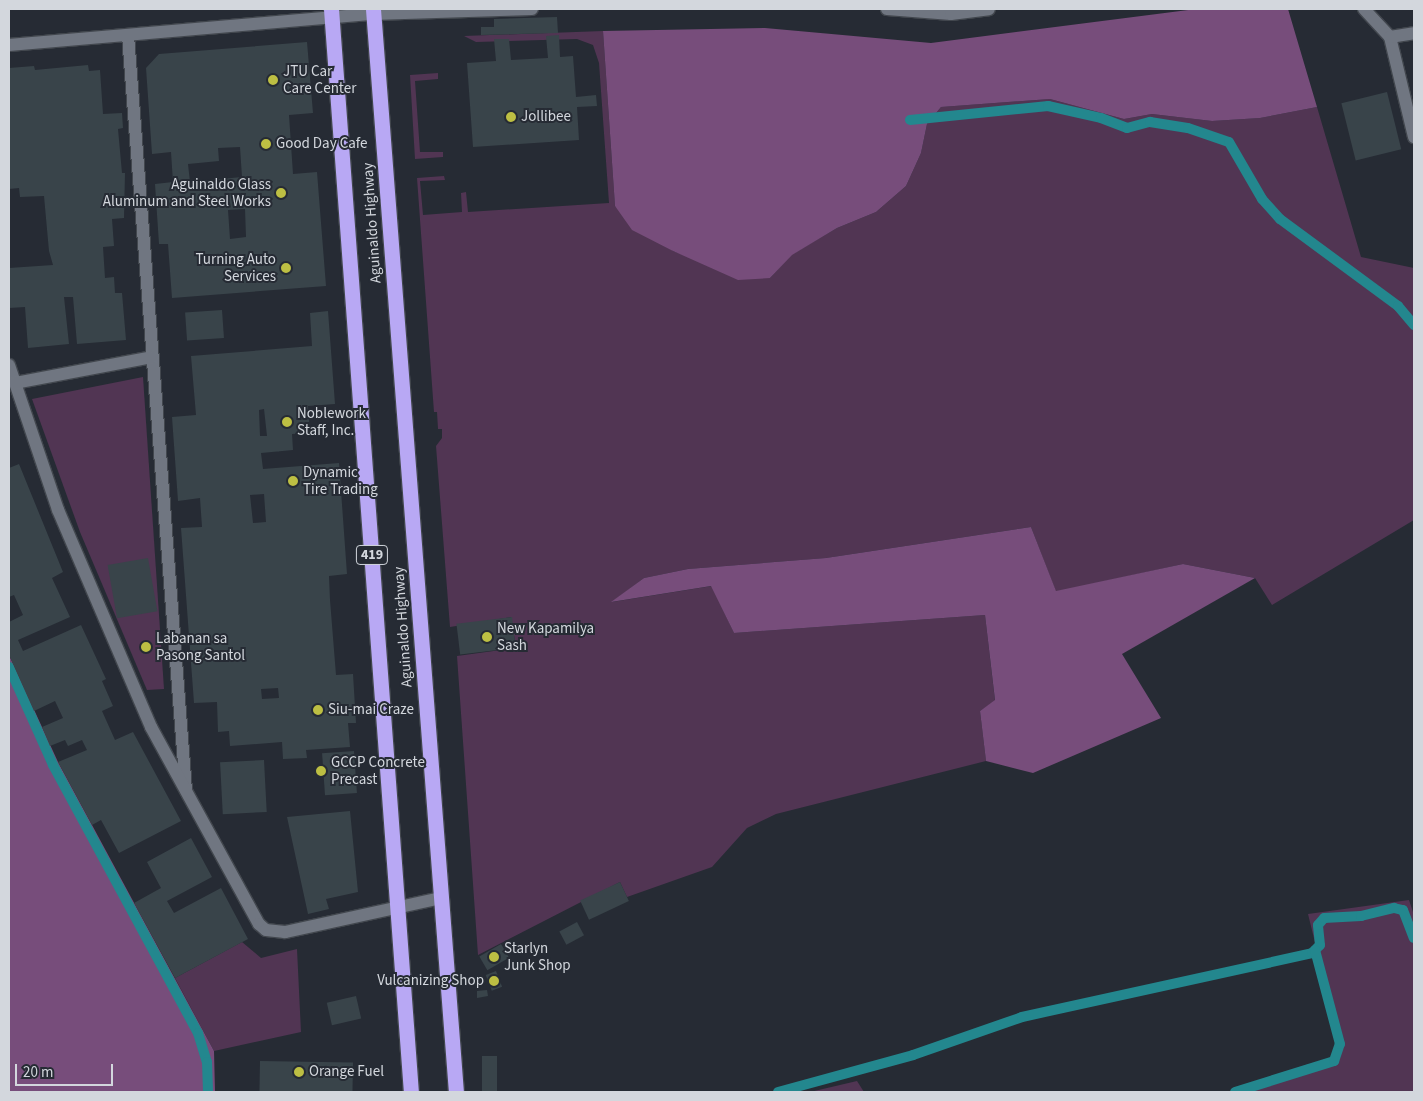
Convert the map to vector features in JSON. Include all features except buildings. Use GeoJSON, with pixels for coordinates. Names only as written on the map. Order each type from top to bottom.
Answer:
{"type":"FeatureCollection","features":[{"type":"Feature","properties":{"kind":"highway","name":"Aguinaldo Highway"},"geometry":{"type":"LineString","coordinates":[[373,11],[456,1092]]}},
{"type":"Feature","properties":{"kind":"highway","name":"Aguinaldo Highway"},"geometry":{"type":"LineString","coordinates":[[331,13],[411,1092]]}},
{"type":"Feature","properties":{"kind":"street"},"geometry":{"type":"LineString","coordinates":[[9,45],[128,35],[331,13],[532,9]]}},
{"type":"Feature","properties":{"kind":"street"},"geometry":{"type":"LineString","coordinates":[[887,9],[951,14],[989,9]]}},
{"type":"Feature","properties":{"kind":"street"},"geometry":{"type":"LineString","coordinates":[[1364,9],[1390,37],[1414,137]]}},
{"type":"Feature","properties":{"kind":"street"},"geometry":{"type":"LineString","coordinates":[[1390,37],[1414,34]]}},
{"type":"Feature","properties":{"kind":"street"},"geometry":{"type":"LineString","coordinates":[[128,35],[186,795]]}},
{"type":"Feature","properties":{"kind":"street"},"geometry":{"type":"LineString","coordinates":[[15,383],[153,357]]}},
{"type":"Feature","properties":{"kind":"street"},"geometry":{"type":"LineString","coordinates":[[9,365],[65,527],[151,728],[186,795],[259,924],[266,930],[286,932],[441,898]]}},
{"type":"Feature","properties":{"kind":"shaded area"},"geometry":{"type":"Polygon","coordinates":[[[1196,9],[1288,9],[1317,107],[1260,118],[1212,121],[1152,114],[1124,119],[1050,99],[941,107],[927,124],[921,153],[906,186],[876,212],[837,228],[792,255],[770,278],[738,280],[673,251],[632,230],[615,206],[603,31],[765,28],[931,43],[1196,9]]]}},
{"type":"Feature","properties":{"kind":"shaded area"},"geometry":{"type":"Polygon","coordinates":[[[603,31],[615,206],[673,251],[705,263],[770,278],[791,255],[837,228],[876,212],[906,186],[921,153],[927,124],[941,107],[1050,99],[1124,119],[1152,114],[1212,121],[1260,118],[1317,107],[1361,257],[1414,268],[1414,520],[1272,605],[1255,578],[1183,564],[1056,592],[1031,527],[826,558],[688,569],[644,578],[612,602],[712,586],[734,633],[985,615],[995,701],[980,711],[986,761],[776,814],[747,828],[712,867],[627,897],[620,882],[478,955],[457,656],[516,648],[511,617],[450,627],[436,446],[442,438],[442,429],[438,429],[437,412],[434,412],[417,178],[444,176],[445,180],[420,181],[423,215],[462,212],[461,193],[466,192],[468,212],[609,203],[599,63],[593,45],[577,39],[476,42],[464,36],[603,31]]]}},
{"type":"Feature","properties":{"kind":"shaded area"},"geometry":{"type":"Polygon","coordinates":[[[438,73],[438,79],[415,81],[420,152],[443,152],[443,157],[415,159],[410,75],[438,73]]]}},
{"type":"Feature","properties":{"kind":"shaded area"},"geometry":{"type":"Polygon","coordinates":[[[143,377],[164,689],[147,690],[80,532],[32,399],[143,377]]]}},
{"type":"Feature","properties":{"kind":"shaded area"},"geometry":{"type":"Polygon","coordinates":[[[1031,527],[1056,591],[1183,564],[1255,578],[1122,654],[1161,718],[1033,773],[986,761],[980,711],[995,700],[985,615],[734,633],[711,586],[611,602],[644,578],[688,569],[826,558],[1031,527]]]}},
{"type":"Feature","properties":{"kind":"shaded area"},"geometry":{"type":"Polygon","coordinates":[[[9,655],[58,762],[214,1051],[215,1092],[9,1092],[9,655]]]}},
{"type":"Feature","properties":{"kind":"shaded area"},"geometry":{"type":"Polygon","coordinates":[[[1409,900],[1414,915],[1414,1092],[1235,1092],[1335,1061],[1340,1044],[1308,914],[1409,900]]]}},
{"type":"Feature","properties":{"kind":"shaded area"},"geometry":{"type":"Polygon","coordinates":[[[242,942],[261,958],[297,949],[301,1032],[214,1051],[175,978],[242,942]]]}},
{"type":"Feature","properties":{"kind":"shaded area"},"geometry":{"type":"Polygon","coordinates":[[[857,1081],[864,1092],[810,1092],[857,1081]]]}},
{"type":"Feature","properties":{"kind":"waterway"},"geometry":{"type":"LineString","coordinates":[[910,120],[1048,106],[1101,118],[1127,128],[1150,122],[1188,128],[1229,142],[1262,199],[1280,219],[1398,306],[1414,325]]}},
{"type":"Feature","properties":{"kind":"waterway"},"geometry":{"type":"LineString","coordinates":[[9,667],[53,765],[198,1033],[207,1062],[208,1092]]}},
{"type":"Feature","properties":{"kind":"waterway"},"geometry":{"type":"LineString","coordinates":[[778,1092],[913,1055],[1022,1017],[1312,953],[1320,945],[1318,925],[1324,918],[1361,916],[1394,908],[1403,910],[1414,938]]}},
{"type":"Feature","properties":{"kind":"waterway"},"geometry":{"type":"LineString","coordinates":[[1235,1092],[1334,1061],[1340,1044],[1315,950]]}},
{"type":"Feature","properties":{"kind":"place","name":"JTU Car Care Center"},"geometry":{"type":"Point","coordinates":[273,80]}},
{"type":"Feature","properties":{"kind":"place","name":"Jollibee"},"geometry":{"type":"Point","coordinates":[511,117]}},
{"type":"Feature","properties":{"kind":"place","name":"Good Day Cafe"},"geometry":{"type":"Point","coordinates":[266,144]}},
{"type":"Feature","properties":{"kind":"place","name":"Aguinaldo Glass Aluminum and Steel Works"},"geometry":{"type":"Point","coordinates":[281,193]}},
{"type":"Feature","properties":{"kind":"place","name":"Turning Auto Services"},"geometry":{"type":"Point","coordinates":[286,268]}},
{"type":"Feature","properties":{"kind":"place","name":"Noblework Staff, Inc."},"geometry":{"type":"Point","coordinates":[287,422]}},
{"type":"Feature","properties":{"kind":"place","name":"Dynamic Tire Trading"},"geometry":{"type":"Point","coordinates":[293,481]}},
{"type":"Feature","properties":{"kind":"place","name":"New Kapamilya Sash"},"geometry":{"type":"Point","coordinates":[487,637]}},
{"type":"Feature","properties":{"kind":"place","name":"Labanan sa Pasong Santol"},"geometry":{"type":"Point","coordinates":[146,647]}},
{"type":"Feature","properties":{"kind":"place","name":"Siu-mai Craze"},"geometry":{"type":"Point","coordinates":[318,710]}},
{"type":"Feature","properties":{"kind":"place","name":"GCCP Concrete Precast"},"geometry":{"type":"Point","coordinates":[321,771]}},
{"type":"Feature","properties":{"kind":"place","name":"Starlyn Junk Shop"},"geometry":{"type":"Point","coordinates":[494,957]}},
{"type":"Feature","properties":{"kind":"place","name":"Vulcanizing Shop"},"geometry":{"type":"Point","coordinates":[494,981]}},
{"type":"Feature","properties":{"kind":"place","name":"Orange Fuel"},"geometry":{"type":"Point","coordinates":[299,1072]}}]}
